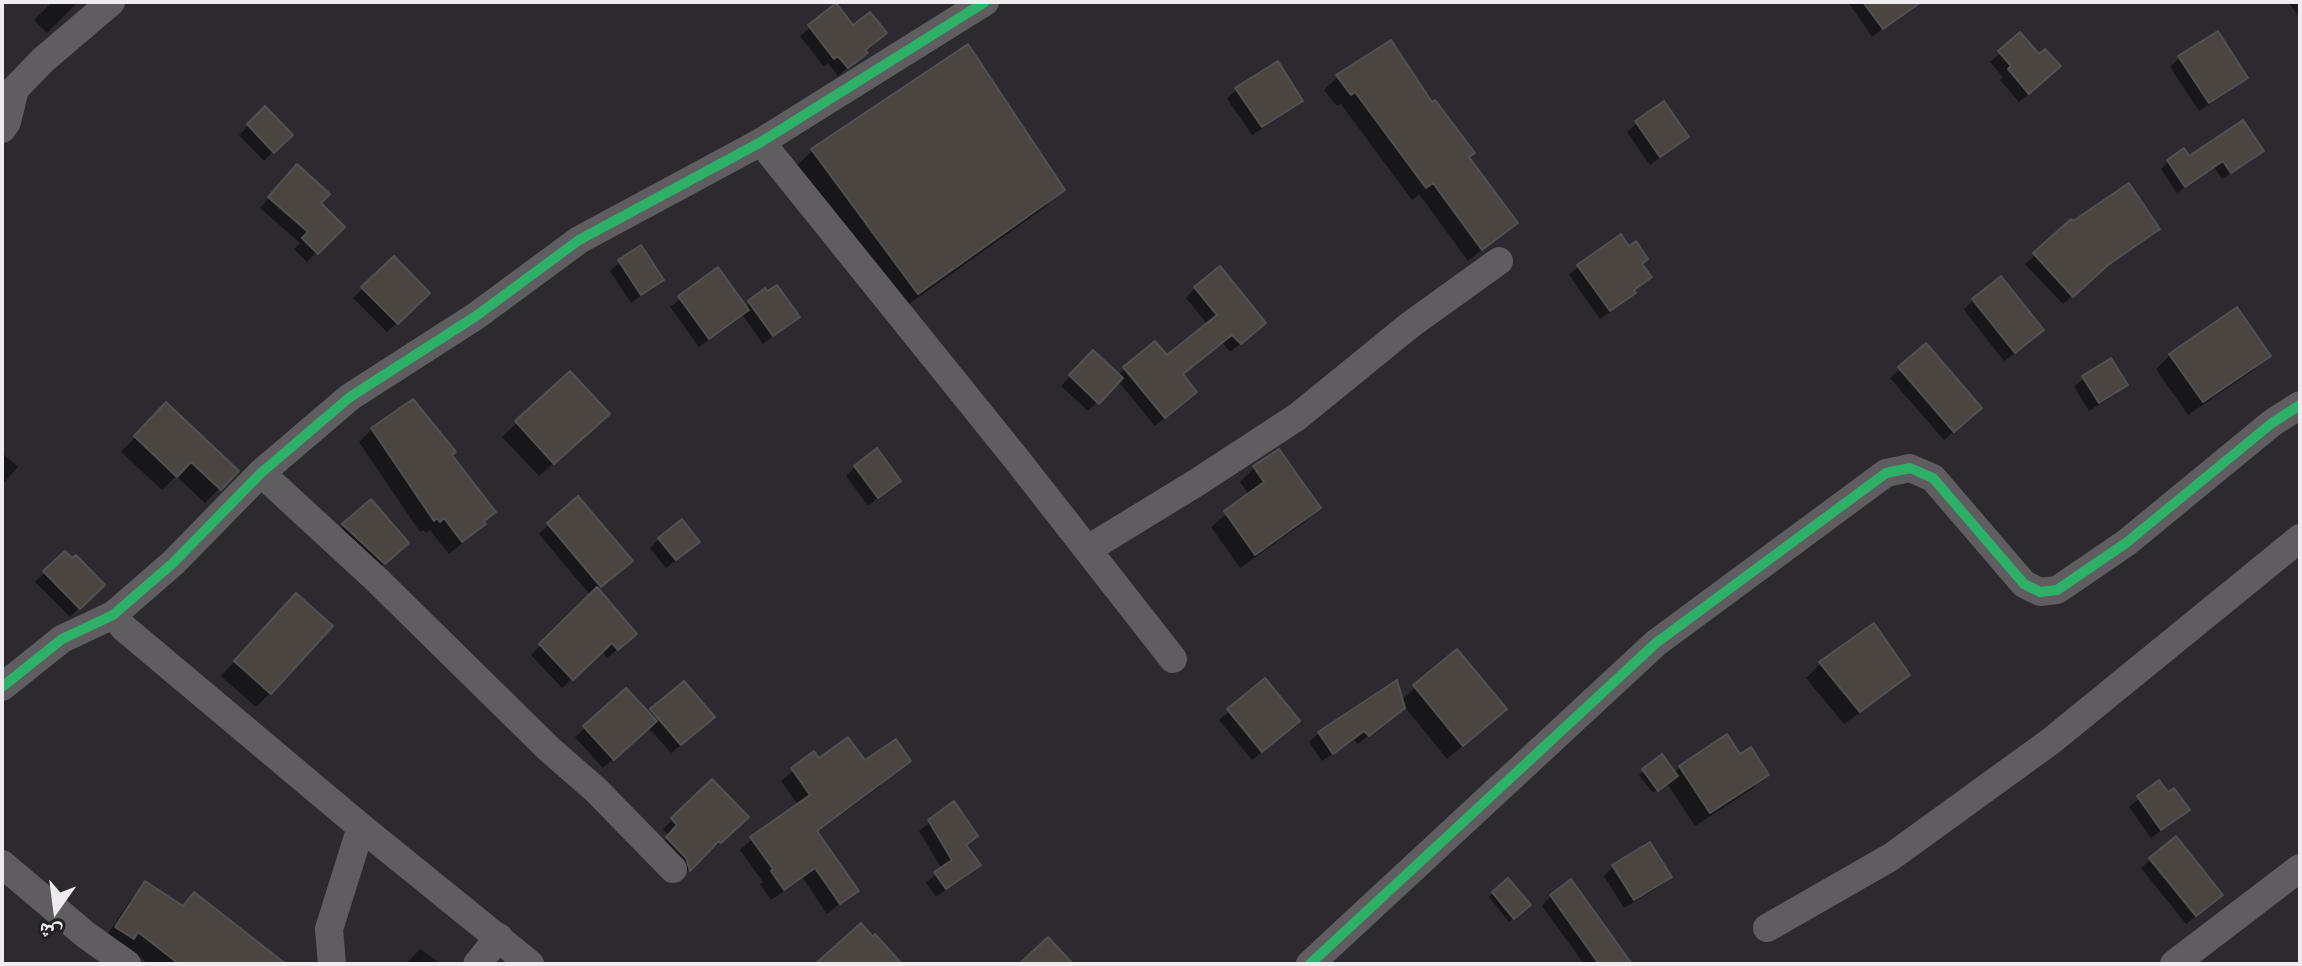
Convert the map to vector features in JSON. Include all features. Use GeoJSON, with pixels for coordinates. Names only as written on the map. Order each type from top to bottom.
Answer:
{"type":"FeatureCollection","features":[{"type":"Feature","properties":{"kind":"street"},"geometry":{"type":"LineString","coordinates":[[2,129],[7,122],[15,89],[43,60],[111,2]]}},
{"type":"Feature","properties":{"kind":"street"},"geometry":{"type":"LineString","coordinates":[[2,687],[62,639],[113,615],[173,563],[261,473],[350,397],[476,316],[579,240],[761,142],[985,2]]}},
{"type":"Feature","properties":{"kind":"street"},"geometry":{"type":"LineString","coordinates":[[761,142],[1173,659]]}},
{"type":"Feature","properties":{"kind":"street"},"geometry":{"type":"LineString","coordinates":[[1088,549],[1297,417],[1410,325],[1499,261]]}},
{"type":"Feature","properties":{"kind":"street"},"geometry":{"type":"LineString","coordinates":[[1310,964],[1656,643],[1886,473],[1910,468],[1933,478],[1948,491],[2024,584],[2040,592],[2057,590],[2126,543],[2272,423],[2300,405]]}},
{"type":"Feature","properties":{"kind":"street"},"geometry":{"type":"LineString","coordinates":[[261,473],[596,790],[673,869]]}},
{"type":"Feature","properties":{"kind":"street"},"geometry":{"type":"LineString","coordinates":[[1767,928],[1891,857],[2005,775],[2300,538]]}},
{"type":"Feature","properties":{"kind":"street"},"geometry":{"type":"LineString","coordinates":[[113,615],[124,628],[361,827],[530,964]]}},
{"type":"Feature","properties":{"kind":"street"},"geometry":{"type":"LineString","coordinates":[[332,964],[329,929],[361,827]]}},
{"type":"Feature","properties":{"kind":"street"},"geometry":{"type":"LineString","coordinates":[[2,864],[86,935],[127,964]]}},
{"type":"Feature","properties":{"kind":"street"},"geometry":{"type":"LineString","coordinates":[[2174,964],[2300,868]]}},
{"type":"Feature","properties":{"kind":"street"},"geometry":{"type":"LineString","coordinates":[[477,964],[499,937]]}},
{"type":"Feature","properties":{"kind":"building"},"geometry":{"type":"Polygon","coordinates":[[[1863,2],[1921,2],[1883,29],[1863,2]]]}},
{"type":"Feature","properties":{"kind":"building"},"geometry":{"type":"Polygon","coordinates":[[[836,3],[853,25],[870,12],[887,33],[848,68],[838,56],[834,59],[808,25],[836,3]]]}},
{"type":"Feature","properties":{"kind":"building"},"geometry":{"type":"Polygon","coordinates":[[[2218,31],[2248,78],[2209,103],[2178,56],[2218,31]]]}},
{"type":"Feature","properties":{"kind":"building"},"geometry":{"type":"Polygon","coordinates":[[[2020,32],[2039,54],[2045,49],[2061,66],[2029,94],[2008,69],[2011,66],[1998,51],[2020,32]]]}},
{"type":"Feature","properties":{"kind":"building"},"geometry":{"type":"Polygon","coordinates":[[[1391,40],[1432,102],[1435,100],[1475,153],[1469,157],[1518,223],[1482,250],[1433,183],[1426,188],[1355,92],[1351,95],[1336,75],[1391,40]]]}},
{"type":"Feature","properties":{"kind":"building"},"geometry":{"type":"Polygon","coordinates":[[[968,44],[1065,190],[918,294],[811,149],[968,44]]]}},
{"type":"Feature","properties":{"kind":"building"},"geometry":{"type":"Polygon","coordinates":[[[1278,61],[1303,101],[1262,127],[1235,88],[1278,61]]]}},
{"type":"Feature","properties":{"kind":"building"},"geometry":{"type":"Polygon","coordinates":[[[1664,101],[1689,137],[1660,157],[1635,121],[1664,101]]]}},
{"type":"Feature","properties":{"kind":"building"},"geometry":{"type":"Polygon","coordinates":[[[265,106],[293,135],[274,153],[247,124],[265,106]]]}},
{"type":"Feature","properties":{"kind":"building"},"geometry":{"type":"Polygon","coordinates":[[[2243,120],[2264,151],[2231,173],[2223,161],[2185,187],[2167,160],[2184,148],[2189,156],[2243,120]]]}},
{"type":"Feature","properties":{"kind":"building"},"geometry":{"type":"Polygon","coordinates":[[[297,164],[330,194],[321,203],[345,227],[318,254],[302,238],[308,232],[268,197],[297,164]]]}},
{"type":"Feature","properties":{"kind":"building"},"geometry":{"type":"Polygon","coordinates":[[[2129,183],[2160,229],[2108,265],[2073,297],[2033,253],[2071,219],[2073,221],[2129,183]]]}},
{"type":"Feature","properties":{"kind":"building"},"geometry":{"type":"Polygon","coordinates":[[[1621,234],[1629,246],[1636,241],[1648,259],[1642,264],[1652,277],[1610,311],[1577,265],[1621,234]]]}},
{"type":"Feature","properties":{"kind":"building"},"geometry":{"type":"Polygon","coordinates":[[[641,245],[664,280],[641,295],[618,260],[641,245]]]}},
{"type":"Feature","properties":{"kind":"building"},"geometry":{"type":"Polygon","coordinates":[[[394,256],[430,293],[398,324],[361,287],[394,256]]]}},
{"type":"Feature","properties":{"kind":"building"},"geometry":{"type":"Polygon","coordinates":[[[1220,266],[1266,323],[1241,344],[1232,335],[1183,374],[1197,392],[1165,418],[1123,367],[1155,341],[1167,355],[1217,315],[1194,287],[1220,266]]]}},
{"type":"Feature","properties":{"kind":"building"},"geometry":{"type":"Polygon","coordinates":[[[718,267],[749,310],[709,339],[678,296],[718,267]]]}},
{"type":"Feature","properties":{"kind":"building"},"geometry":{"type":"Polygon","coordinates":[[[2001,276],[2044,330],[2015,353],[1972,299],[2001,276]]]}},
{"type":"Feature","properties":{"kind":"building"},"geometry":{"type":"Polygon","coordinates":[[[777,285],[800,317],[773,336],[748,301],[765,288],[767,291],[777,285]]]}},
{"type":"Feature","properties":{"kind":"building"},"geometry":{"type":"Polygon","coordinates":[[[2237,307],[2271,356],[2203,402],[2169,354],[2237,307]]]}},
{"type":"Feature","properties":{"kind":"building"},"geometry":{"type":"Polygon","coordinates":[[[1926,343],[1982,408],[1954,432],[1898,367],[1926,343]]]}},
{"type":"Feature","properties":{"kind":"building"},"geometry":{"type":"Polygon","coordinates":[[[1093,350],[1123,378],[1099,404],[1069,375],[1093,350]]]}},
{"type":"Feature","properties":{"kind":"building"},"geometry":{"type":"Polygon","coordinates":[[[2111,358],[2128,385],[2099,403],[2082,376],[2111,358]]]}},
{"type":"Feature","properties":{"kind":"building"},"geometry":{"type":"Polygon","coordinates":[[[570,371],[610,414],[554,464],[515,421],[570,371]]]}},
{"type":"Feature","properties":{"kind":"building"},"geometry":{"type":"Polygon","coordinates":[[[413,399],[456,452],[452,455],[496,512],[462,542],[444,518],[440,522],[437,518],[434,521],[371,428],[413,399]]]}},
{"type":"Feature","properties":{"kind":"building"},"geometry":{"type":"Polygon","coordinates":[[[166,402],[239,471],[221,490],[191,462],[177,477],[134,436],[166,402]]]}},
{"type":"Feature","properties":{"kind":"building"},"geometry":{"type":"Polygon","coordinates":[[[877,448],[901,481],[878,498],[854,466],[877,448]]]}},
{"type":"Feature","properties":{"kind":"building"},"geometry":{"type":"Polygon","coordinates":[[[1279,449],[1321,508],[1255,555],[1224,511],[1264,482],[1253,466],[1279,449]]]}},
{"type":"Feature","properties":{"kind":"building"},"geometry":{"type":"Polygon","coordinates":[[[578,496],[633,561],[601,587],[547,523],[578,496]]]}},
{"type":"Feature","properties":{"kind":"building"},"geometry":{"type":"Polygon","coordinates":[[[371,499],[409,543],[385,564],[342,524],[371,499]]]}},
{"type":"Feature","properties":{"kind":"building"},"geometry":{"type":"Polygon","coordinates":[[[682,519],[700,542],[676,560],[658,538],[682,519]]]}},
{"type":"Feature","properties":{"kind":"building"},"geometry":{"type":"Polygon","coordinates":[[[65,551],[72,558],[76,555],[105,585],[80,609],[43,571],[65,551]]]}},
{"type":"Feature","properties":{"kind":"building"},"geometry":{"type":"Polygon","coordinates":[[[597,587],[637,634],[618,650],[612,643],[573,680],[539,644],[597,587]]]}},
{"type":"Feature","properties":{"kind":"building"},"geometry":{"type":"Polygon","coordinates":[[[296,593],[333,626],[271,694],[234,661],[296,593]]]}},
{"type":"Feature","properties":{"kind":"building"},"geometry":{"type":"Polygon","coordinates":[[[1874,623],[1910,675],[1860,712],[1819,662],[1874,623]]]}},
{"type":"Feature","properties":{"kind":"building"},"geometry":{"type":"Polygon","coordinates":[[[1457,649],[1507,709],[1463,746],[1413,685],[1457,649]]]}},
{"type":"Feature","properties":{"kind":"building"},"geometry":{"type":"Polygon","coordinates":[[[1265,678],[1300,721],[1262,752],[1227,709],[1265,678]]]}},
{"type":"Feature","properties":{"kind":"building"},"geometry":{"type":"Polygon","coordinates":[[[1397,680],[1405,708],[1369,736],[1364,731],[1333,754],[1318,732],[1397,680]]]}},
{"type":"Feature","properties":{"kind":"building"},"geometry":{"type":"Polygon","coordinates":[[[684,681],[715,717],[681,745],[650,709],[684,681]]]}},
{"type":"Feature","properties":{"kind":"building"},"geometry":{"type":"Polygon","coordinates":[[[626,688],[657,721],[614,760],[583,726],[626,688]]]}},
{"type":"Feature","properties":{"kind":"building"},"geometry":{"type":"Polygon","coordinates":[[[1727,734],[1740,754],[1751,747],[1769,775],[1710,813],[1679,766],[1727,734]]]}},
{"type":"Feature","properties":{"kind":"building"},"geometry":{"type":"Polygon","coordinates":[[[848,737],[865,760],[896,739],[911,761],[817,831],[859,891],[840,904],[815,868],[784,890],[750,837],[810,795],[791,768],[814,751],[819,758],[848,737]]]}},
{"type":"Feature","properties":{"kind":"building"},"geometry":{"type":"Polygon","coordinates":[[[1662,754],[1678,776],[1658,791],[1642,769],[1662,754]]]}},
{"type":"Feature","properties":{"kind":"building"},"geometry":{"type":"Polygon","coordinates":[[[712,779],[749,817],[721,843],[719,841],[690,871],[686,858],[666,837],[677,825],[671,818],[712,779]]]}},
{"type":"Feature","properties":{"kind":"building"},"geometry":{"type":"Polygon","coordinates":[[[2159,780],[2168,792],[2174,788],[2190,810],[2161,830],[2137,796],[2159,780]]]}},
{"type":"Feature","properties":{"kind":"building"},"geometry":{"type":"Polygon","coordinates":[[[954,801],[978,836],[966,845],[981,865],[946,889],[934,872],[952,860],[928,820],[954,801]]]}},
{"type":"Feature","properties":{"kind":"building"},"geometry":{"type":"Polygon","coordinates":[[[2176,836],[2223,895],[2196,916],[2149,858],[2176,836]]]}},
{"type":"Feature","properties":{"kind":"building"},"geometry":{"type":"Polygon","coordinates":[[[1650,842],[1672,877],[1634,900],[1612,865],[1650,842]]]}},
{"type":"Feature","properties":{"kind":"building"},"geometry":{"type":"Polygon","coordinates":[[[1508,878],[1531,905],[1514,919],[1492,892],[1508,878]]]}},
{"type":"Feature","properties":{"kind":"building"},"geometry":{"type":"Polygon","coordinates":[[[1571,879],[1632,964],[1599,964],[1550,895],[1571,879]]]}},
{"type":"Feature","properties":{"kind":"building"},"geometry":{"type":"Polygon","coordinates":[[[145,881],[183,906],[194,892],[286,964],[179,964],[138,932],[134,939],[115,927],[145,881]]]}},
{"type":"Feature","properties":{"kind":"building"},"geometry":{"type":"Polygon","coordinates":[[[861,923],[902,964],[815,964],[861,923]]]}},
{"type":"Feature","properties":{"kind":"building"},"geometry":{"type":"Polygon","coordinates":[[[1048,937],[1073,964],[1019,964],[1048,937]]]}},
{"type":"Feature","properties":{"kind":"cycle path"},"geometry":{"type":"LineString","coordinates":[[2,687],[62,639],[113,615],[173,563],[261,473],[350,397],[476,316],[579,240],[761,142],[985,2]]}},
{"type":"Feature","properties":{"kind":"cycle path"},"geometry":{"type":"LineString","coordinates":[[1310,964],[1656,643],[1886,473],[1910,468],[1933,478],[2024,584],[2040,592],[2057,590],[2126,543],[2272,423],[2300,405]]}}]}
